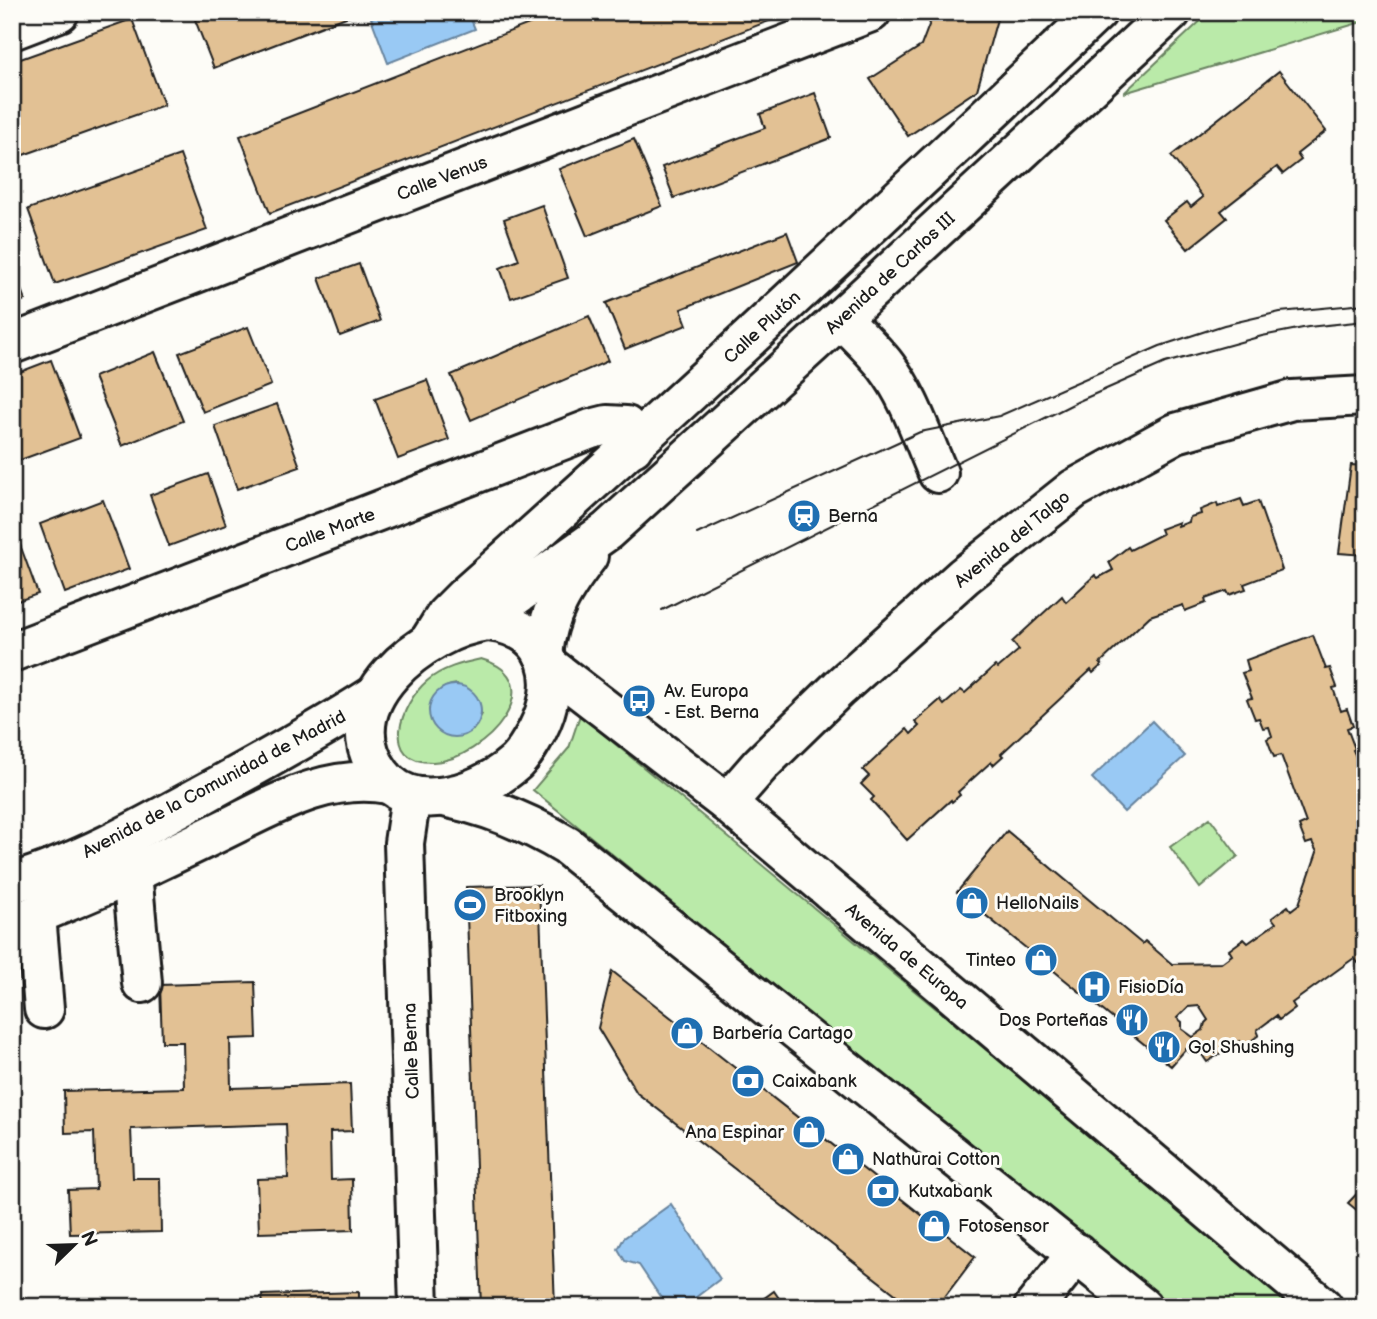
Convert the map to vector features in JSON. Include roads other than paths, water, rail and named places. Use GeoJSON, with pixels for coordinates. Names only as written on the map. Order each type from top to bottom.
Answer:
{"type":"FeatureCollection","features":[{"type":"Feature","properties":{"kind":"street"},"geometry":{"type":"LineString","coordinates":[[12,30],[59,12]]}},
{"type":"Feature","properties":{"kind":"street","name":"Calle Venus"},"geometry":{"type":"LineString","coordinates":[[12,344],[871,12]]}},
{"type":"Feature","properties":{"kind":"street","name":"Calle Plutón"},"geometry":{"type":"LineString","coordinates":[[429,642],[446,615],[464,597],[633,447],[1097,12]]}},
{"type":"Feature","properties":{"kind":"street","name":"Avenida de Carlos III"},"geometry":{"type":"LineString","coordinates":[[471,623],[501,606],[607,531],[1171,12]]}},
{"type":"Feature","properties":{"kind":"street"},"geometry":{"type":"LineString","coordinates":[[841,318],[893,376],[938,473]]}},
{"type":"Feature","properties":{"kind":"street","name":"Avenida del Talgo"},"geometry":{"type":"LineString","coordinates":[[727,803],[761,764],[839,688],[964,576],[1074,489],[1176,433],[1292,400],[1365,396]]}},
{"type":"Feature","properties":{"kind":"street","name":"Calle Marte"},"geometry":{"type":"LineString","coordinates":[[12,652],[591,429],[607,425],[626,426],[634,436],[633,447]]}},
{"type":"Feature","properties":{"kind":"street","name":"Avenida de Carlos III"},"geometry":{"type":"LineString","coordinates":[[546,660],[548,625],[562,591],[607,531]]}},
{"type":"Feature","properties":{"kind":"street"},"geometry":{"type":"LineString","coordinates":[[488,621],[515,627],[527,634],[546,660],[551,679],[547,710],[529,746],[518,760],[499,775],[416,793],[372,761],[367,746],[368,717],[375,695],[412,653],[444,633],[471,623],[488,621]]}},
{"type":"Feature","properties":{"kind":"street","name":"Avenida de Europa"},"geometry":{"type":"LineString","coordinates":[[546,660],[727,803],[1323,1307]]}},
{"type":"Feature","properties":{"kind":"street","name":"Avenida de la Comunidad de Madrid"},"geometry":{"type":"LineString","coordinates":[[12,883],[63,865],[162,817],[316,732],[375,695]]}},
{"type":"Feature","properties":{"kind":"street"},"geometry":{"type":"LineString","coordinates":[[44,1009],[24,920],[132,873],[273,804],[348,781],[369,780],[416,793],[481,805],[539,829],[567,846],[1142,1307]]}},
{"type":"Feature","properties":{"kind":"street","name":"Calle Berna"},"geometry":{"type":"LineString","coordinates":[[416,793],[404,843],[419,1307]]}},
{"type":"Feature","properties":{"kind":"street"},"geometry":{"type":"LineString","coordinates":[[132,873],[142,983]]}},
{"type":"Feature","properties":{"kind":"street"},"geometry":{"type":"LineString","coordinates":[[1034,1307],[1077,1253]]}},
{"type":"Feature","properties":{"kind":"water"},"geometry":{"type":"Polygon","coordinates":[[[387,12],[468,12],[475,29],[388,63],[371,18],[387,12]]]}},
{"type":"Feature","properties":{"kind":"water"},"geometry":{"type":"Polygon","coordinates":[[[455,685],[474,692],[481,711],[474,730],[455,737],[436,730],[429,711],[436,692],[455,685]]]}},
{"type":"Feature","properties":{"kind":"water"},"geometry":{"type":"Polygon","coordinates":[[[1152,721],[1185,756],[1124,812],[1092,778],[1152,721]]]}},
{"type":"Feature","properties":{"kind":"water"},"geometry":{"type":"Polygon","coordinates":[[[671,1204],[720,1279],[683,1307],[667,1307],[639,1265],[625,1261],[618,1249],[624,1238],[671,1204]]]}},
{"type":"Feature","properties":{"kind":"tram line"},"geometry":{"type":"LineString","coordinates":[[697,534],[920,432],[999,416],[1160,346],[1224,325],[1280,312],[1365,304]]}},
{"type":"Feature","properties":{"kind":"tram line"},"geometry":{"type":"LineString","coordinates":[[662,610],[1079,401],[1165,363],[1262,336],[1308,327],[1365,321]]}},
{"type":"Feature","properties":{"kind":"place","name":"Berna"},"geometry":{"type":"Point","coordinates":[804,516]}},
{"type":"Feature","properties":{"kind":"place","name":"Av. Europa - Est. Berna"},"geometry":{"type":"Point","coordinates":[639,701]}},
{"type":"Feature","properties":{"kind":"place","name":"HelloNails"},"geometry":{"type":"Point","coordinates":[972,903]}},
{"type":"Feature","properties":{"kind":"place","name":"Brooklyn Fitboxing"},"geometry":{"type":"Point","coordinates":[470,905]}},
{"type":"Feature","properties":{"kind":"place","name":"Tinteo"},"geometry":{"type":"Point","coordinates":[1041,960]}},
{"type":"Feature","properties":{"kind":"place","name":"FisioDía"},"geometry":{"type":"Point","coordinates":[1094,987]}},
{"type":"Feature","properties":{"kind":"place","name":"Dos Porteñas"},"geometry":{"type":"Point","coordinates":[1132,1020]}},
{"type":"Feature","properties":{"kind":"place","name":"Barbería Cartago"},"geometry":{"type":"Point","coordinates":[687,1033]}},
{"type":"Feature","properties":{"kind":"place","name":"Go! Shushing"},"geometry":{"type":"Point","coordinates":[1164,1047]}},
{"type":"Feature","properties":{"kind":"place","name":"Caixabank"},"geometry":{"type":"Point","coordinates":[748,1081]}},
{"type":"Feature","properties":{"kind":"place","name":"Ana Espinar"},"geometry":{"type":"Point","coordinates":[809,1132]}},
{"type":"Feature","properties":{"kind":"place","name":"Nathurai Cotton"},"geometry":{"type":"Point","coordinates":[848,1159]}},
{"type":"Feature","properties":{"kind":"place","name":"Kutxabank"},"geometry":{"type":"Point","coordinates":[883,1191]}},
{"type":"Feature","properties":{"kind":"place","name":"Fotosensor"},"geometry":{"type":"Point","coordinates":[934,1226]}}]}
